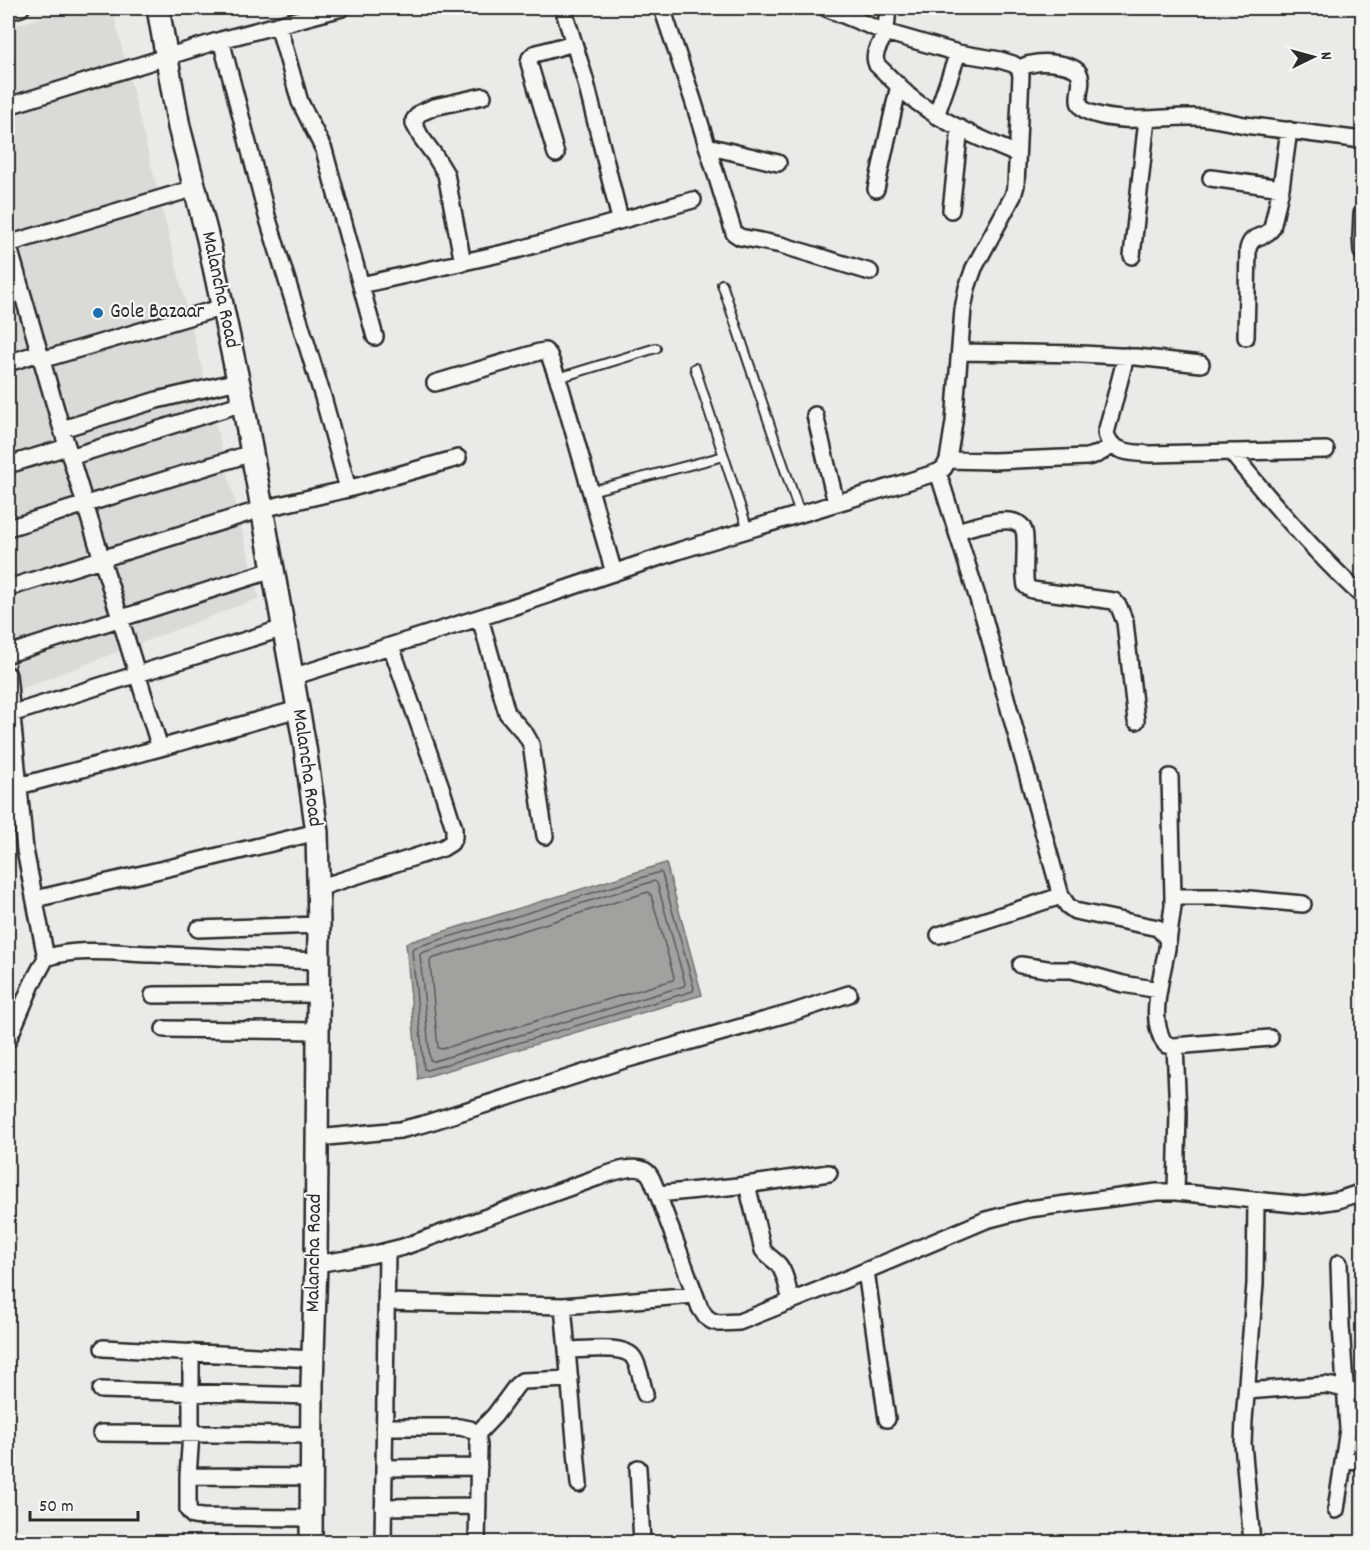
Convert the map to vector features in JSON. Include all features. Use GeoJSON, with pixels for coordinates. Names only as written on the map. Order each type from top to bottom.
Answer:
{"type":"FeatureCollection","features":[{"type":"Feature","properties":{"kind":"main road","name":"Malancha Road"},"geometry":{"type":"LineString","coordinates":[[158,8],[179,127],[208,239],[243,403],[298,709],[317,832],[319,994],[311,1542]]}},
{"type":"Feature","properties":{"kind":"street"},"geometry":{"type":"LineString","coordinates":[[8,12],[21,8]]}},
{"type":"Feature","properties":{"kind":"street"},"geometry":{"type":"LineString","coordinates":[[563,8],[585,79],[620,219]]}},
{"type":"Feature","properties":{"kind":"street"},"geometry":{"type":"LineString","coordinates":[[662,8],[734,233],[740,237],[781,245],[870,272]]}},
{"type":"Feature","properties":{"kind":"street"},"geometry":{"type":"LineString","coordinates":[[826,8],[885,32],[958,53],[1000,60],[1019,68],[1021,75],[1016,185],[1013,196],[974,268],[967,288],[963,309],[954,422],[943,466],[957,531],[984,618],[1061,896],[1075,911],[1158,928],[1168,942]]}},
{"type":"Feature","properties":{"kind":"street"},"geometry":{"type":"LineString","coordinates":[[888,8],[885,32],[875,53],[874,59],[877,64],[916,102],[936,116],[977,138],[1017,154]]}},
{"type":"Feature","properties":{"kind":"street"},"geometry":{"type":"LineString","coordinates":[[8,106],[221,40],[334,9]]}},
{"type":"Feature","properties":{"kind":"street"},"geometry":{"type":"LineString","coordinates":[[278,25],[300,102],[324,150],[375,337]]}},
{"type":"Feature","properties":{"kind":"street"},"geometry":{"type":"LineString","coordinates":[[221,40],[267,216],[323,397],[348,489]]}},
{"type":"Feature","properties":{"kind":"street"},"geometry":{"type":"LineString","coordinates":[[556,154],[530,58],[534,54],[574,43]]}},
{"type":"Feature","properties":{"kind":"street"},"geometry":{"type":"LineString","coordinates":[[936,116],[958,53]]}},
{"type":"Feature","properties":{"kind":"street"},"geometry":{"type":"LineString","coordinates":[[1019,68],[1038,63],[1072,67],[1080,76],[1082,108],[1088,112],[1118,120],[1201,117],[1362,140]]}},
{"type":"Feature","properties":{"kind":"street"},"geometry":{"type":"LineString","coordinates":[[876,189],[899,86]]}},
{"type":"Feature","properties":{"kind":"street"},"geometry":{"type":"LineString","coordinates":[[463,262],[446,174],[414,124],[420,113],[434,107],[483,96]]}},
{"type":"Feature","properties":{"kind":"street"},"geometry":{"type":"LineString","coordinates":[[1132,256],[1147,119]]}},
{"type":"Feature","properties":{"kind":"street"},"geometry":{"type":"LineString","coordinates":[[951,210],[960,128]]}},
{"type":"Feature","properties":{"kind":"street"},"geometry":{"type":"LineString","coordinates":[[1246,337],[1248,249],[1253,238],[1270,232],[1272,228],[1281,188],[1289,130]]}},
{"type":"Feature","properties":{"kind":"street"},"geometry":{"type":"LineString","coordinates":[[707,146],[778,164]]}},
{"type":"Feature","properties":{"kind":"street"},"geometry":{"type":"LineString","coordinates":[[1211,178],[1281,188]]}},
{"type":"Feature","properties":{"kind":"street"},"geometry":{"type":"LineString","coordinates":[[160,748],[8,244],[195,188]]}},
{"type":"Feature","properties":{"kind":"street"},"geometry":{"type":"LineString","coordinates":[[361,285],[517,250],[693,200]]}},
{"type":"Feature","properties":{"kind":"street"},"geometry":{"type":"LineString","coordinates":[[1362,214],[1362,252]]}},
{"type":"Feature","properties":{"kind":"street"},"geometry":{"type":"LineString","coordinates":[[8,363],[223,307]]}},
{"type":"Feature","properties":{"kind":"street"},"geometry":{"type":"LineString","coordinates":[[435,383],[545,351],[549,354],[614,573]]}},
{"type":"Feature","properties":{"kind":"street"},"geometry":{"type":"LineString","coordinates":[[960,352],[1049,352],[1126,356],[1201,364]]}},
{"type":"Feature","properties":{"kind":"street"},"geometry":{"type":"LineString","coordinates":[[1126,356],[1106,433],[1112,446],[1150,454],[1326,450]]}},
{"type":"Feature","properties":{"kind":"street"},"geometry":{"type":"LineString","coordinates":[[62,429],[157,400],[238,381]]}},
{"type":"Feature","properties":{"kind":"street"},"geometry":{"type":"LineString","coordinates":[[8,465],[69,452],[243,403]]}},
{"type":"Feature","properties":{"kind":"street"},"geometry":{"type":"LineString","coordinates":[[815,415],[836,503]]}},
{"type":"Feature","properties":{"kind":"street"},"geometry":{"type":"LineString","coordinates":[[292,677],[836,503],[943,466],[993,461],[1087,457],[1112,446]]}},
{"type":"Feature","properties":{"kind":"street"},"geometry":{"type":"LineString","coordinates":[[1231,452],[1275,505],[1336,572],[1362,596]]}},
{"type":"Feature","properties":{"kind":"street"},"geometry":{"type":"LineString","coordinates":[[8,528],[252,453]]}},
{"type":"Feature","properties":{"kind":"street"},"geometry":{"type":"LineString","coordinates":[[8,588],[262,509],[348,489],[458,458]]}},
{"type":"Feature","properties":{"kind":"street"},"geometry":{"type":"LineString","coordinates":[[957,531],[997,522],[1018,523],[1024,528],[1026,586],[1032,590],[1108,599],[1119,606],[1125,622],[1136,721]]}},
{"type":"Feature","properties":{"kind":"street"},"geometry":{"type":"LineString","coordinates":[[8,654],[273,570]]}},
{"type":"Feature","properties":{"kind":"street"},"geometry":{"type":"LineString","coordinates":[[480,618],[507,713],[531,744],[545,836]]}},
{"type":"Feature","properties":{"kind":"street"},"geometry":{"type":"LineString","coordinates":[[11,714],[284,628]]}},
{"type":"Feature","properties":{"kind":"street"},"geometry":{"type":"LineString","coordinates":[[318,888],[443,848],[451,843],[454,837],[454,828],[441,787],[391,646]]}},
{"type":"Feature","properties":{"kind":"street"},"geometry":{"type":"LineString","coordinates":[[8,675],[25,850],[46,958],[8,1040]]}},
{"type":"Feature","properties":{"kind":"street"},"geometry":{"type":"LineString","coordinates":[[18,786],[298,709]]}},
{"type":"Feature","properties":{"kind":"street"},"geometry":{"type":"LineString","coordinates":[[1170,777],[1173,897],[1156,1011],[1161,1039],[1167,1045],[1175,1046],[1270,1038]]}},
{"type":"Feature","properties":{"kind":"street"},"geometry":{"type":"LineString","coordinates":[[35,899],[317,832]]}},
{"type":"Feature","properties":{"kind":"street"},"geometry":{"type":"LineString","coordinates":[[939,934],[1061,896]]}},
{"type":"Feature","properties":{"kind":"street"},"geometry":{"type":"LineString","coordinates":[[1173,897],[1228,897],[1303,904]]}},
{"type":"Feature","properties":{"kind":"street"},"geometry":{"type":"LineString","coordinates":[[198,928],[319,925]]}},
{"type":"Feature","properties":{"kind":"street"},"geometry":{"type":"LineString","coordinates":[[46,958],[57,954],[78,952],[319,961]]}},
{"type":"Feature","properties":{"kind":"street"},"geometry":{"type":"LineString","coordinates":[[1021,965],[1053,970],[1072,970],[1123,984],[1159,990]]}},
{"type":"Feature","properties":{"kind":"street"},"geometry":{"type":"LineString","coordinates":[[153,995],[319,994]]}},
{"type":"Feature","properties":{"kind":"street"},"geometry":{"type":"LineString","coordinates":[[317,1138],[400,1130],[424,1124],[621,1061],[849,994]]}},
{"type":"Feature","properties":{"kind":"street"},"geometry":{"type":"LineString","coordinates":[[164,1029],[318,1031]]}},
{"type":"Feature","properties":{"kind":"street"},"geometry":{"type":"LineString","coordinates":[[1175,1046],[1178,1113],[1176,1192]]}},
{"type":"Feature","properties":{"kind":"street"},"geometry":{"type":"LineString","coordinates":[[316,1264],[371,1256],[403,1247],[620,1170],[641,1168],[650,1176],[658,1194],[700,1308],[712,1321],[739,1322],[972,1225],[1023,1210],[1158,1192],[1304,1205],[1338,1200],[1362,1192]]}},
{"type":"Feature","properties":{"kind":"street"},"geometry":{"type":"LineString","coordinates":[[658,1194],[747,1185],[829,1173]]}},
{"type":"Feature","properties":{"kind":"street"},"geometry":{"type":"LineString","coordinates":[[747,1185],[763,1250],[782,1270],[791,1302]]}},
{"type":"Feature","properties":{"kind":"street"},"geometry":{"type":"LineString","coordinates":[[1252,1542],[1243,1444],[1255,1284],[1256,1201]]}},
{"type":"Feature","properties":{"kind":"street"},"geometry":{"type":"LineString","coordinates":[[383,1542],[387,1251]]}},
{"type":"Feature","properties":{"kind":"street"},"geometry":{"type":"LineString","coordinates":[[1336,1510],[1348,1429],[1339,1263]]}},
{"type":"Feature","properties":{"kind":"street"},"geometry":{"type":"LineString","coordinates":[[866,1271],[887,1419]]}},
{"type":"Feature","properties":{"kind":"street"},"geometry":{"type":"LineString","coordinates":[[386,1302],[563,1306],[694,1295]]}},
{"type":"Feature","properties":{"kind":"street"},"geometry":{"type":"LineString","coordinates":[[563,1306],[579,1484]]}},
{"type":"Feature","properties":{"kind":"street"},"geometry":{"type":"LineString","coordinates":[[103,1348],[313,1359]]}},
{"type":"Feature","properties":{"kind":"street"},"geometry":{"type":"LineString","coordinates":[[567,1350],[606,1349],[627,1352],[635,1362],[645,1394]]}},
{"type":"Feature","properties":{"kind":"street"},"geometry":{"type":"LineString","coordinates":[[191,1352],[188,1510],[193,1516],[312,1518]]}},
{"type":"Feature","properties":{"kind":"street"},"geometry":{"type":"LineString","coordinates":[[477,1434],[522,1381],[570,1379]]}},
{"type":"Feature","properties":{"kind":"street"},"geometry":{"type":"LineString","coordinates":[[1246,1391],[1325,1384],[1362,1393]]}},
{"type":"Feature","properties":{"kind":"street"},"geometry":{"type":"LineString","coordinates":[[101,1390],[312,1396]]}},
{"type":"Feature","properties":{"kind":"street"},"geometry":{"type":"LineString","coordinates":[[384,1427],[459,1427],[477,1434]]}},
{"type":"Feature","properties":{"kind":"street"},"geometry":{"type":"LineString","coordinates":[[101,1433],[312,1435]]}},
{"type":"Feature","properties":{"kind":"street"},"geometry":{"type":"LineString","coordinates":[[477,1434],[479,1446],[477,1542]]}},
{"type":"Feature","properties":{"kind":"street"},"geometry":{"type":"LineString","coordinates":[[1344,1460],[1362,1461]]}},
{"type":"Feature","properties":{"kind":"street"},"geometry":{"type":"LineString","coordinates":[[384,1468],[479,1467]]}},
{"type":"Feature","properties":{"kind":"street"},"geometry":{"type":"LineString","coordinates":[[638,1468],[642,1542]]}},
{"type":"Feature","properties":{"kind":"street"},"geometry":{"type":"LineString","coordinates":[[188,1476],[312,1477]]}},
{"type":"Feature","properties":{"kind":"street"},"geometry":{"type":"LineString","coordinates":[[383,1507],[478,1506]]}},
{"type":"Feature","properties":{"kind":"lane"},"geometry":{"type":"LineString","coordinates":[[722,284],[800,514]]}},
{"type":"Feature","properties":{"kind":"lane"},"geometry":{"type":"LineString","coordinates":[[558,378],[656,348]]}},
{"type":"Feature","properties":{"kind":"lane"},"geometry":{"type":"LineString","coordinates":[[695,368],[748,530]]}},
{"type":"Feature","properties":{"kind":"lane"},"geometry":{"type":"LineString","coordinates":[[591,491],[724,456]]}},
{"type":"Feature","properties":{"kind":"shaded area","name":"Gole Bazaar"},"geometry":{"type":"Polygon","coordinates":[[[71,8],[112,8],[259,598],[18,690],[8,650],[8,28],[71,8]]]}},
{"type":"Feature","properties":{"kind":"water"},"geometry":{"type":"Polygon","coordinates":[[[666,863],[702,995],[418,1079],[406,943],[666,863]]]}},
{"type":"Feature","properties":{"kind":"place","name":"Gole Bazaar"},"geometry":{"type":"Point","coordinates":[98,313]}}]}
